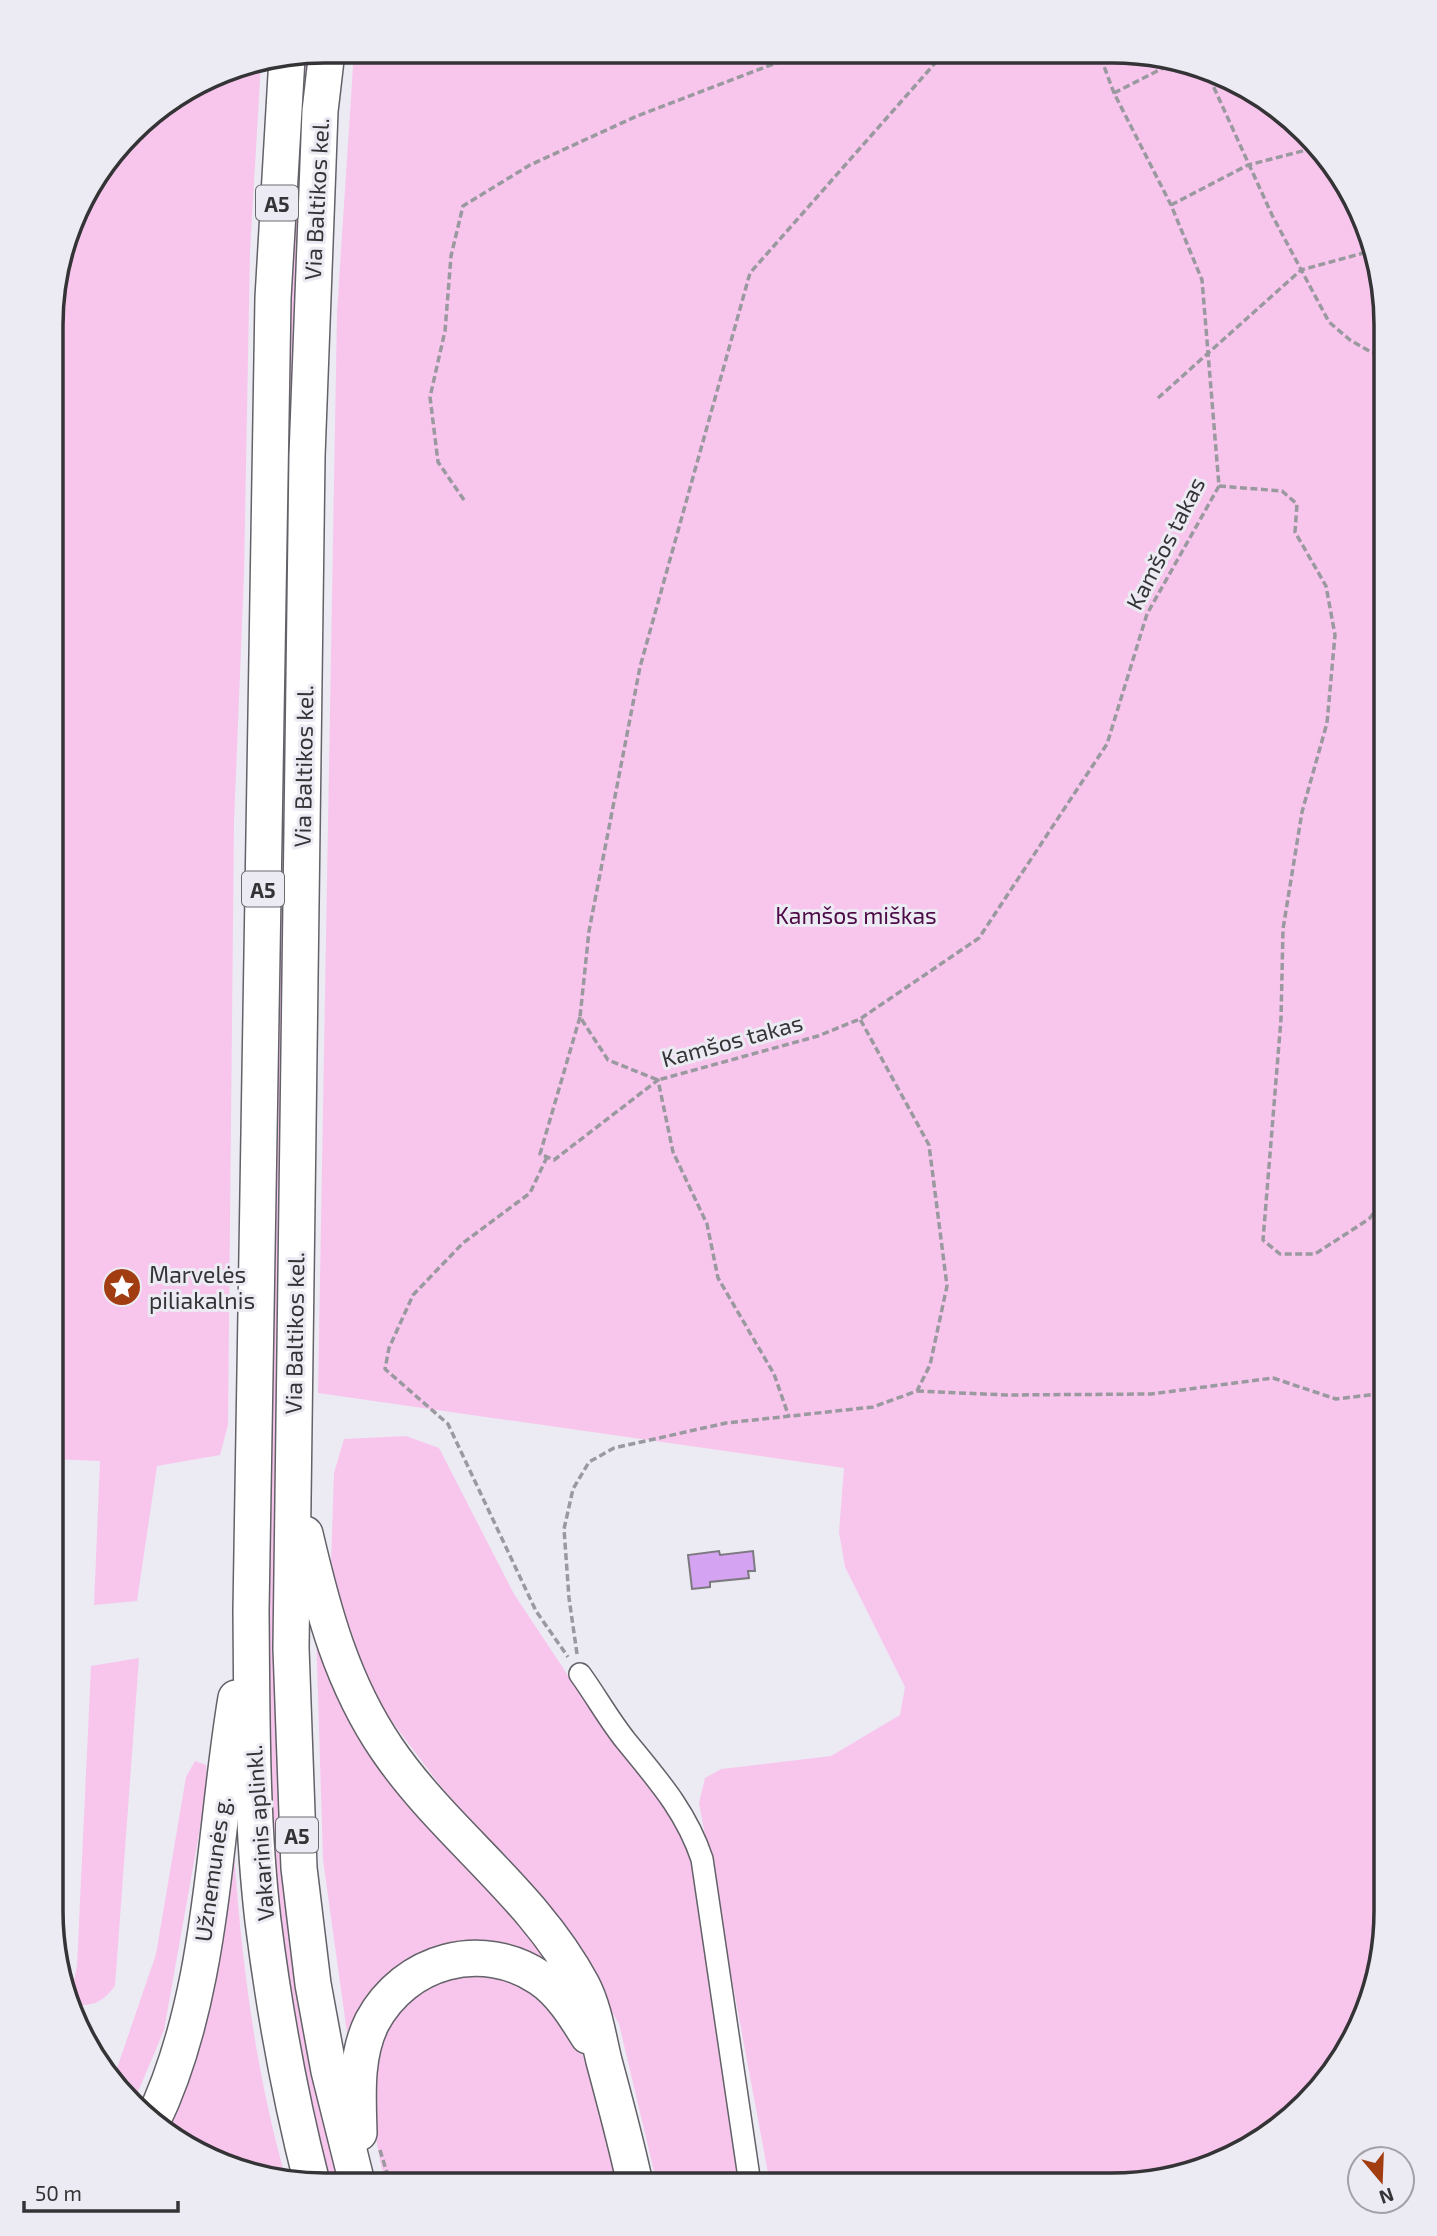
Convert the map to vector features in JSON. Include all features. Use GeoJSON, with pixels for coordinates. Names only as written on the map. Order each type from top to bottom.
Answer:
{"type":"FeatureCollection","features":[{"type":"Feature","properties":{"kind":"highway","name":"Via Baltikos kel."},"geometry":{"type":"LineString","coordinates":[[292,1482],[307,456],[320,111],[326,63]]}},
{"type":"Feature","properties":{"kind":"highway","name":"Via Baltikos kel."},"geometry":{"type":"LineString","coordinates":[[254,1479],[273,298],[288,66]]}},
{"type":"Feature","properties":{"kind":"highway","name":"Vakarinis aplinkl."},"geometry":{"type":"LineString","coordinates":[[254,1479],[252,1731],[263,1919],[293,2106],[309,2172]]}},
{"type":"Feature","properties":{"kind":"highway"},"geometry":{"type":"LineString","coordinates":[[292,1482],[324,1615],[348,1682],[388,1751],[413,1782],[532,1910],[561,1949],[583,1988],[632,2173]]}},
{"type":"Feature","properties":{"kind":"highway","name":"Vakarinis aplinkl."},"geometry":{"type":"LineString","coordinates":[[292,1482],[290,1648],[299,1868],[322,2034],[356,2173]]}},
{"type":"Feature","properties":{"kind":"highway","name":"Užnemunės g."},"geometry":{"type":"LineString","coordinates":[[156,2111],[179,2049],[195,1981],[208,1912],[226,1759],[251,1611]]}},
{"type":"Feature","properties":{"kind":"highway"},"geometry":{"type":"LineString","coordinates":[[358,2173],[358,2078],[362,2050],[372,2023],[393,1992],[422,1970],[459,1958],[493,1959],[519,1966],[543,1980],[569,2007],[604,2062]]}},
{"type":"Feature","properties":{"kind":"street"},"geometry":{"type":"LineString","coordinates":[[580,1674],[624,1738],[664,1785],[695,1837],[702,1858],[748,2173]]}},
{"type":"Feature","properties":{"kind":"path"},"geometry":{"type":"LineString","coordinates":[[464,500],[438,463],[430,397],[445,331],[451,256],[463,206],[530,165],[613,127],[777,63]]}},
{"type":"Feature","properties":{"kind":"path"},"geometry":{"type":"LineString","coordinates":[[789,1417],[774,1374],[718,1278],[707,1224],[673,1152],[658,1080],[554,1160],[540,1154],[580,1017],[589,931],[640,667],[750,273],[934,63]]}},
{"type":"Feature","properties":{"kind":"path","name":"Kamšos takas"},"geometry":{"type":"LineString","coordinates":[[580,1017],[608,1060],[658,1080],[817,1035],[860,1019],[979,938],[1107,744],[1147,614],[1219,486],[1202,280],[1171,205],[1114,93],[1104,63]]}},
{"type":"Feature","properties":{"kind":"path"},"geometry":{"type":"LineString","coordinates":[[1114,93],[1163,68]]}},
{"type":"Feature","properties":{"kind":"path"},"geometry":{"type":"LineString","coordinates":[[1212,83],[1248,165],[1329,321],[1350,340],[1374,353]]}},
{"type":"Feature","properties":{"kind":"path"},"geometry":{"type":"LineString","coordinates":[[1171,205],[1248,165],[1307,150]]}},
{"type":"Feature","properties":{"kind":"path"},"geometry":{"type":"LineString","coordinates":[[1158,398],[1301,270],[1364,253]]}},
{"type":"Feature","properties":{"kind":"path"},"geometry":{"type":"LineString","coordinates":[[1219,486],[1282,491],[1297,504],[1295,533],[1326,586],[1335,635],[1326,723],[1302,811],[1283,929],[1281,1019],[1263,1240],[1280,1254],[1315,1254],[1369,1219],[1374,1213]]}},
{"type":"Feature","properties":{"kind":"path"},"geometry":{"type":"LineString","coordinates":[[860,1019],[929,1145],[947,1286],[930,1365],[918,1391]]}},
{"type":"Feature","properties":{"kind":"path"},"geometry":{"type":"LineString","coordinates":[[547,1157],[530,1193],[463,1243],[414,1295],[389,1348],[386,1369],[447,1424],[536,1611],[580,1674]]}},
{"type":"Feature","properties":{"kind":"path"},"geometry":{"type":"LineString","coordinates":[[580,1674],[569,1598],[564,1529],[573,1489],[589,1462],[614,1448],[726,1423],[873,1407],[918,1391],[1151,1394],[1273,1378],[1336,1399],[1374,1394]]}},
{"type":"Feature","properties":{"kind":"path"},"geometry":{"type":"LineString","coordinates":[[378,2143],[387,2173]]}},
{"type":"Feature","properties":{"kind":"green space","name":"Kamšos miškas"},"geometry":{"type":"Polygon","coordinates":[[[353,63],[1146,65],[1180,72],[1212,83],[1243,98],[1271,117],[1309,152],[1347,209],[1369,274],[1374,325],[1372,1945],[1365,1979],[1354,2011],[1339,2042],[1320,2070],[1285,2108],[1228,2146],[1163,2168],[1112,2173],[768,2173],[699,1803],[705,1778],[721,1769],[831,1756],[900,1715],[905,1687],[845,1567],[839,1532],[844,1468],[318,1393],[337,312],[353,63]]]}},
{"type":"Feature","properties":{"kind":"green space"},"geometry":{"type":"Polygon","coordinates":[[[302,64],[314,64],[278,1629],[344,2173],[324,2173],[281,1935],[273,1837],[265,1633],[290,260],[302,64]]]}},
{"type":"Feature","properties":{"kind":"green space"},"geometry":{"type":"Polygon","coordinates":[[[261,71],[250,251],[244,575],[234,823],[228,1425],[220,1455],[157,1466],[137,1601],[94,1605],[100,1461],[63,1459],[65,291],[72,257],[90,209],[128,152],[152,128],[194,98],[225,83],[261,71]]]}},
{"type":"Feature","properties":{"kind":"green space"},"geometry":{"type":"Polygon","coordinates":[[[406,1436],[439,1448],[514,1594],[573,1683],[673,1818],[690,1859],[741,2173],[654,2173],[619,2024],[555,1913],[442,1788],[381,1707],[352,1644],[331,1562],[334,1473],[344,1439],[406,1436]]]}},
{"type":"Feature","properties":{"kind":"green space"},"geometry":{"type":"Polygon","coordinates":[[[316,1630],[561,1967],[476,1946],[348,2040],[323,1860],[316,1630]]]}},
{"type":"Feature","properties":{"kind":"green space"},"geometry":{"type":"Polygon","coordinates":[[[139,1658],[115,1986],[105,1997],[84,2005],[81,2005],[73,1983],[77,1966],[91,1666],[139,1658]]]}},
{"type":"Feature","properties":{"kind":"green space"},"geometry":{"type":"Polygon","coordinates":[[[195,1761],[206,1765],[208,1783],[164,2030],[137,2093],[117,2069],[156,1954],[186,1777],[195,1761]]]}},
{"type":"Feature","properties":{"kind":"green space"},"geometry":{"type":"Polygon","coordinates":[[[232,1820],[249,2003],[265,2094],[284,2170],[241,2159],[209,2146],[163,2117],[232,1820]]]}},
{"type":"Feature","properties":{"kind":"green space"},"geometry":{"type":"Polygon","coordinates":[[[464,1970],[506,1975],[527,1981],[548,2000],[579,2047],[600,2101],[619,2173],[383,2173],[376,2138],[372,2090],[379,2043],[387,2022],[401,2002],[430,1984],[464,1970]]]}},
{"type":"Feature","properties":{"kind":"building"},"geometry":{"type":"Polygon","coordinates":[[[719,1551],[720,1555],[753,1551],[755,1571],[748,1571],[749,1578],[710,1582],[710,1587],[692,1589],[688,1555],[719,1551]]]}},
{"type":"Feature","properties":{"kind":"place","name":"Marvelės piliakalnis"},"geometry":{"type":"Point","coordinates":[122,1287]}}]}
